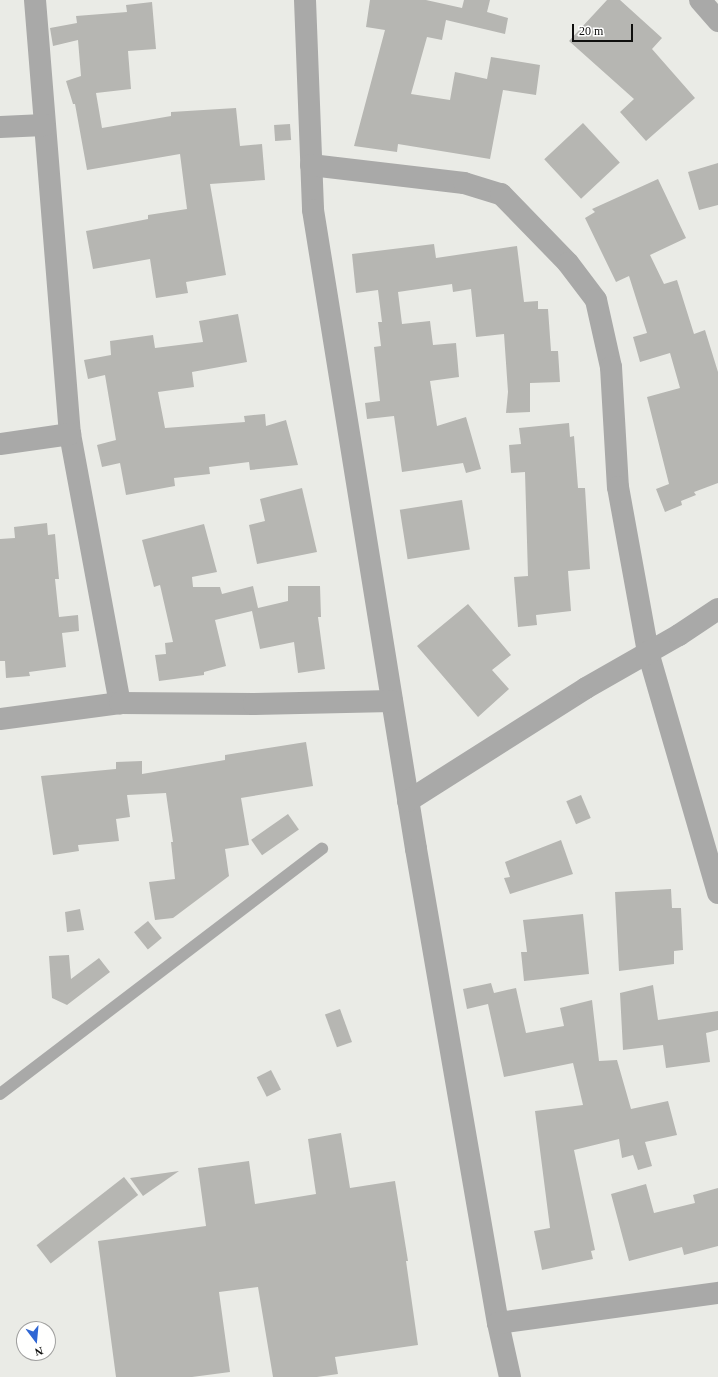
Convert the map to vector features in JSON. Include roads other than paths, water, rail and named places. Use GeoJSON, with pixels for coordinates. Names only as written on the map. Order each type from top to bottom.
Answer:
{"type":"FeatureCollection","features":[{"type":"Feature","properties":{"kind":"street"},"geometry":{"type":"LineString","coordinates":[[35,0],[70,434],[120,703]]}},
{"type":"Feature","properties":{"kind":"street"},"geometry":{"type":"LineString","coordinates":[[305,0],[313,210],[408,801],[498,1323],[510,1377]]}},
{"type":"Feature","properties":{"kind":"street"},"geometry":{"type":"LineString","coordinates":[[700,0],[718,21]]}},
{"type":"Feature","properties":{"kind":"street"},"geometry":{"type":"LineString","coordinates":[[0,127],[44,125]]}},
{"type":"Feature","properties":{"kind":"street"},"geometry":{"type":"LineString","coordinates":[[311,165],[464,183],[501,194],[568,263],[596,300],[611,367],[618,487],[648,652],[718,893]]}},
{"type":"Feature","properties":{"kind":"street"},"geometry":{"type":"LineString","coordinates":[[0,444],[70,434]]}},
{"type":"Feature","properties":{"kind":"street"},"geometry":{"type":"LineString","coordinates":[[408,801],[718,609]]}},
{"type":"Feature","properties":{"kind":"street"},"geometry":{"type":"LineString","coordinates":[[0,719],[120,703],[392,702]]}},
{"type":"Feature","properties":{"kind":"street"},"geometry":{"type":"LineString","coordinates":[[498,1323],[718,1293]]}},
{"type":"Feature","properties":{"kind":"lane"},"geometry":{"type":"LineString","coordinates":[[0,1094],[322,849]]}}]}
